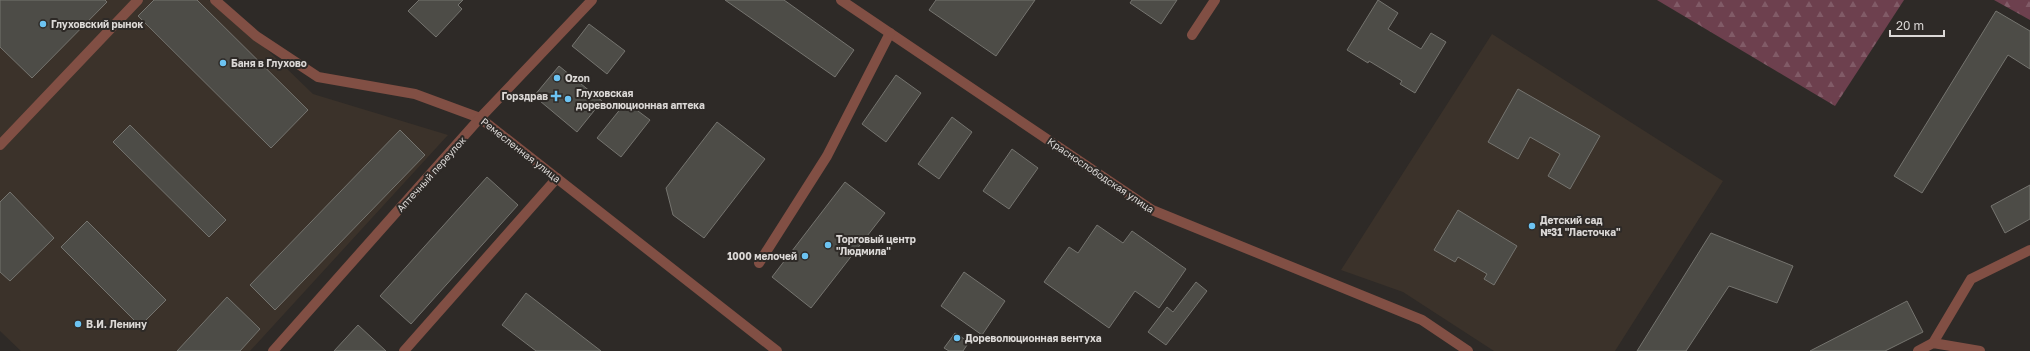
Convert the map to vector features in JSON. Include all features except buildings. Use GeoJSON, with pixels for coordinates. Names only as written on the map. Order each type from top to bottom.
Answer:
{"type":"FeatureCollection","features":[{"type":"Feature","properties":{"kind":"street"},"geometry":{"type":"LineString","coordinates":[[0,145],[138,0]]}},
{"type":"Feature","properties":{"kind":"street","name":"Ремесленная улица"},"geometry":{"type":"LineString","coordinates":[[215,0],[256,36],[318,78],[416,94],[480,118],[777,351]]}},
{"type":"Feature","properties":{"kind":"street","name":"Аптечный переулок"},"geometry":{"type":"LineString","coordinates":[[273,351],[480,118],[592,0]]}},
{"type":"Feature","properties":{"kind":"street","name":"Краснослободская улица"},"geometry":{"type":"LineString","coordinates":[[841,0],[1152,210],[1422,320],[1468,351]]}},
{"type":"Feature","properties":{"kind":"street"},"geometry":{"type":"LineString","coordinates":[[1192,35],[1215,0]]}},
{"type":"Feature","properties":{"kind":"street"},"geometry":{"type":"LineString","coordinates":[[759,263],[826,156],[890,33]]}},
{"type":"Feature","properties":{"kind":"street"},"geometry":{"type":"LineString","coordinates":[[404,351],[557,178]]}},
{"type":"Feature","properties":{"kind":"street"},"geometry":{"type":"LineString","coordinates":[[1918,351],[1933,343],[1971,279],[2030,250]]}},
{"type":"Feature","properties":{"kind":"street"},"geometry":{"type":"LineString","coordinates":[[1933,343],[1980,351]]}},
{"type":"Feature","properties":{"kind":"shaded area"},"geometry":{"type":"Polygon","coordinates":[[[0,0],[209,0],[228,12],[313,94],[448,135],[250,351],[21,351],[0,331],[0,0]]]}},
{"type":"Feature","properties":{"kind":"shaded area","name":"Детский сад №31 \"Ласточка\""},"geometry":{"type":"Polygon","coordinates":[[[1492,34],[1723,181],[1615,351],[1494,351],[1403,292],[1341,270],[1492,34]]]}},
{"type":"Feature","properties":{"kind":"green space"},"geometry":{"type":"Polygon","coordinates":[[[1657,0],[1904,0],[1835,106],[1657,0]]]}},
{"type":"Feature","properties":{"kind":"green space"},"geometry":{"type":"Polygon","coordinates":[[[1994,0],[2030,0],[2030,20],[1994,0]]]}},
{"type":"Feature","properties":{"kind":"place","name":"Глуховский рынок"},"geometry":{"type":"Point","coordinates":[43,24]}},
{"type":"Feature","properties":{"kind":"place","name":"Баня в Глухово"},"geometry":{"type":"Point","coordinates":[223,63]}},
{"type":"Feature","properties":{"kind":"place","name":"Ozon"},"geometry":{"type":"Point","coordinates":[557,78]}},
{"type":"Feature","properties":{"kind":"place","name":"Горздрав"},"geometry":{"type":"Point","coordinates":[556,96]}},
{"type":"Feature","properties":{"kind":"place","name":"Глуховская дореволюционная аптека"},"geometry":{"type":"Point","coordinates":[568,99]}},
{"type":"Feature","properties":{"kind":"place","name":"Детский сад №31 \"Ласточка\""},"geometry":{"type":"Point","coordinates":[1532,226]}},
{"type":"Feature","properties":{"kind":"place","name":"Торговый центр \"Людмила\""},"geometry":{"type":"Point","coordinates":[828,245]}},
{"type":"Feature","properties":{"kind":"place","name":"1000 мелочей"},"geometry":{"type":"Point","coordinates":[805,256]}},
{"type":"Feature","properties":{"kind":"place","name":"В.И. Ленину"},"geometry":{"type":"Point","coordinates":[78,324]}},
{"type":"Feature","properties":{"kind":"place","name":"Дореволюционная вентуха"},"geometry":{"type":"Point","coordinates":[957,338]}}]}
